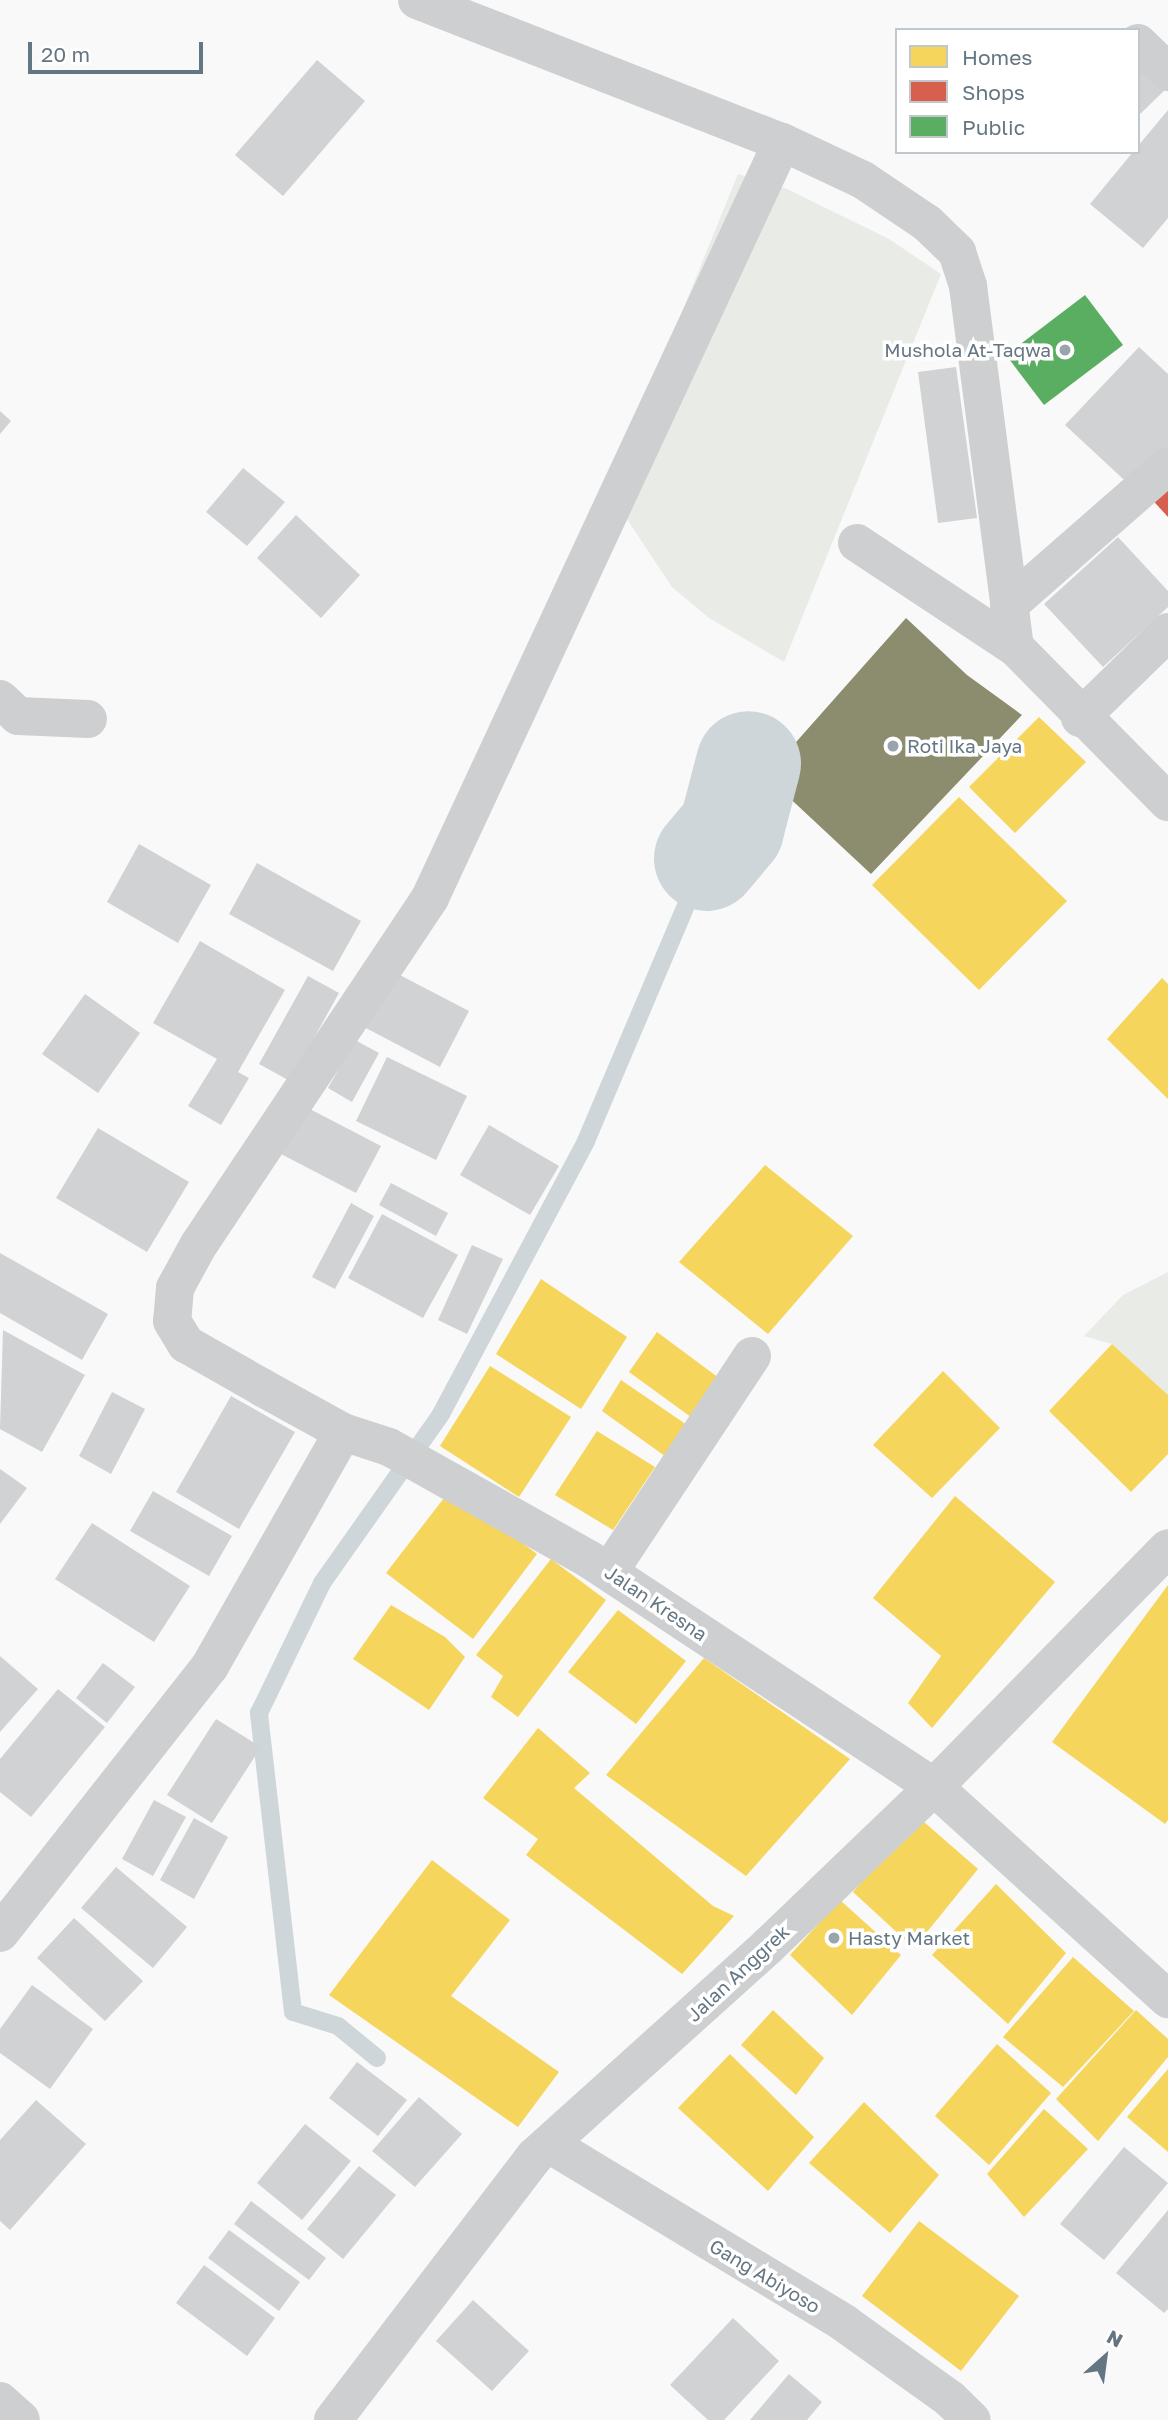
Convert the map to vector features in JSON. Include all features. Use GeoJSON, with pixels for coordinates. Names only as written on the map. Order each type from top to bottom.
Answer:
{"type":"FeatureCollection","features":[{"type":"Feature","properties":{"kind":"street"},"geometry":{"type":"LineString","coordinates":[[417,0],[782,142],[863,180],[927,223],[957,252],[968,286],[1015,647]]}},
{"type":"Feature","properties":{"kind":"street"},"geometry":{"type":"LineString","coordinates":[[1140,45],[1168,72]]}},
{"type":"Feature","properties":{"kind":"street","name":"Jalan Kresna"},"geometry":{"type":"LineString","coordinates":[[782,142],[430,898],[199,1244],[174,1288],[172,1321],[187,1344],[343,1433],[389,1447],[609,1572],[933,1787],[1168,1998]]}},
{"type":"Feature","properties":{"kind":"street"},"geometry":{"type":"LineString","coordinates":[[1009,605],[1168,466]]}},
{"type":"Feature","properties":{"kind":"street"},"geometry":{"type":"LineString","coordinates":[[857,543],[1015,647],[1080,718],[1168,802]]}},
{"type":"Feature","properties":{"kind":"street"},"geometry":{"type":"LineString","coordinates":[[1080,718],[1168,632]]}},
{"type":"Feature","properties":{"kind":"street"},"geometry":{"type":"LineString","coordinates":[[6,718],[88,719]]}},
{"type":"Feature","properties":{"kind":"street"},"geometry":{"type":"LineString","coordinates":[[609,1572],[752,1356]]}},
{"type":"Feature","properties":{"kind":"street"},"geometry":{"type":"LineString","coordinates":[[0,1933],[210,1666],[343,1433]]}},
{"type":"Feature","properties":{"kind":"street","name":"Jalan Anggrek"},"geometry":{"type":"LineString","coordinates":[[333,2420],[533,2161],[768,1946],[933,1787],[1168,1548]]}},
{"type":"Feature","properties":{"kind":"street","name":"Gang Abiyoso"},"geometry":{"type":"LineString","coordinates":[[533,2161],[844,2323],[950,2399],[972,2420]]}},
{"type":"Feature","properties":{"kind":"street"},"geometry":{"type":"LineString","coordinates":[[0,2401],[21,2420]]}},
{"type":"Feature","properties":{"kind":"shaded area"},"geometry":{"type":"Polygon","coordinates":[[[738,174],[787,189],[889,239],[941,274],[784,662],[709,618],[672,587],[609,492],[738,174]]]}},
{"type":"Feature","properties":{"kind":"shaded area"},"geometry":{"type":"Polygon","coordinates":[[[1168,1272],[1168,1395],[1112,1344],[1084,1336],[1123,1295],[1168,1272]]]}},
{"type":"Feature","properties":{"kind":"building: Homes"},"geometry":{"type":"Polygon","coordinates":[[[1039,717],[1086,762],[1015,833],[969,787],[1039,717]]]}},
{"type":"Feature","properties":{"kind":"building: Homes"},"geometry":{"type":"Polygon","coordinates":[[[959,797],[1067,901],[979,990],[872,885],[959,797]]]}},
{"type":"Feature","properties":{"kind":"building: Homes"},"geometry":{"type":"Polygon","coordinates":[[[1162,978],[1168,984],[1168,1099],[1107,1039],[1162,978]]]}},
{"type":"Feature","properties":{"kind":"building: Homes"},"geometry":{"type":"Polygon","coordinates":[[[765,1165],[853,1236],[768,1334],[679,1262],[765,1165]]]}},
{"type":"Feature","properties":{"kind":"building: Homes"},"geometry":{"type":"Polygon","coordinates":[[[541,1279],[627,1337],[581,1409],[496,1354],[541,1279]]]}},
{"type":"Feature","properties":{"kind":"building: Homes"},"geometry":{"type":"Polygon","coordinates":[[[657,1332],[723,1381],[695,1420],[629,1372],[657,1332]]]}},
{"type":"Feature","properties":{"kind":"building: Homes"},"geometry":{"type":"Polygon","coordinates":[[[1112,1344],[1168,1395],[1168,1454],[1131,1492],[1049,1411],[1112,1344]]]}},
{"type":"Feature","properties":{"kind":"building: Homes"},"geometry":{"type":"Polygon","coordinates":[[[490,1366],[571,1417],[519,1497],[440,1446],[490,1366]]]}},
{"type":"Feature","properties":{"kind":"building: Homes"},"geometry":{"type":"Polygon","coordinates":[[[943,1371],[1000,1428],[932,1498],[873,1445],[943,1371]]]}},
{"type":"Feature","properties":{"kind":"building: Homes"},"geometry":{"type":"Polygon","coordinates":[[[621,1380],[690,1427],[669,1459],[602,1411],[621,1380]]]}},
{"type":"Feature","properties":{"kind":"building: Homes"},"geometry":{"type":"Polygon","coordinates":[[[597,1431],[655,1467],[613,1530],[555,1495],[597,1431]]]}},
{"type":"Feature","properties":{"kind":"building: Homes"},"geometry":{"type":"Polygon","coordinates":[[[451,1489],[537,1554],[473,1639],[386,1573],[451,1489]]]}},
{"type":"Feature","properties":{"kind":"building: Homes"},"geometry":{"type":"Polygon","coordinates":[[[955,1496],[1055,1582],[932,1728],[908,1703],[941,1656],[873,1598],[955,1496]]]}},
{"type":"Feature","properties":{"kind":"building: Homes"},"geometry":{"type":"Polygon","coordinates":[[[551,1559],[606,1600],[518,1717],[491,1697],[503,1676],[476,1655],[551,1559]]]}},
{"type":"Feature","properties":{"kind":"building: Homes"},"geometry":{"type":"Polygon","coordinates":[[[1168,1585],[1168,1820],[1165,1824],[1052,1742],[1168,1585]]]}},
{"type":"Feature","properties":{"kind":"building: Homes"},"geometry":{"type":"Polygon","coordinates":[[[391,1605],[445,1637],[465,1657],[429,1710],[353,1659],[391,1605]]]}},
{"type":"Feature","properties":{"kind":"building: Homes"},"geometry":{"type":"Polygon","coordinates":[[[618,1610],[686,1661],[636,1724],[568,1672],[618,1610]]]}},
{"type":"Feature","properties":{"kind":"building: Homes"},"geometry":{"type":"Polygon","coordinates":[[[704,1658],[850,1759],[746,1876],[606,1775],[704,1658]]]}},
{"type":"Feature","properties":{"kind":"building: Homes"},"geometry":{"type":"Polygon","coordinates":[[[538,1728],[590,1773],[574,1788],[713,1906],[734,1916],[682,1974],[526,1855],[538,1839],[483,1798],[538,1728]]]}},
{"type":"Feature","properties":{"kind":"building: Homes"},"geometry":{"type":"Polygon","coordinates":[[[916,1815],[978,1869],[914,1948],[853,1892],[916,1815]]]}},
{"type":"Feature","properties":{"kind":"building: Homes"},"geometry":{"type":"Polygon","coordinates":[[[432,1860],[510,1920],[451,1996],[559,2072],[518,2127],[329,1995],[432,1860]]]}},
{"type":"Feature","properties":{"kind":"building: Homes"},"geometry":{"type":"Polygon","coordinates":[[[996,1884],[1066,1953],[1008,2024],[932,1955],[996,1884]]]}},
{"type":"Feature","properties":{"kind":"building: Homes"},"geometry":{"type":"Polygon","coordinates":[[[840,1900],[901,1955],[852,2015],[790,1955],[840,1900]]]}},
{"type":"Feature","properties":{"kind":"building: Homes"},"geometry":{"type":"Polygon","coordinates":[[[1073,1957],[1134,2011],[1063,2087],[1003,2037],[1073,1957]]]}},
{"type":"Feature","properties":{"kind":"building: Homes"},"geometry":{"type":"Polygon","coordinates":[[[773,2010],[824,2058],[796,2095],[741,2045],[773,2010]]]}},
{"type":"Feature","properties":{"kind":"building: Homes"},"geometry":{"type":"Polygon","coordinates":[[[1136,2010],[1168,2039],[1168,2057],[1098,2141],[1056,2099],[1136,2010]]]}},
{"type":"Feature","properties":{"kind":"building: Homes"},"geometry":{"type":"Polygon","coordinates":[[[997,2044],[1051,2093],[989,2165],[935,2116],[997,2044]]]}},
{"type":"Feature","properties":{"kind":"building: Homes"},"geometry":{"type":"Polygon","coordinates":[[[730,2054],[814,2137],[768,2191],[678,2108],[730,2054]]]}},
{"type":"Feature","properties":{"kind":"building: Homes"},"geometry":{"type":"Polygon","coordinates":[[[1168,2069],[1168,2152],[1127,2117],[1168,2069]]]}},
{"type":"Feature","properties":{"kind":"building: Homes"},"geometry":{"type":"Polygon","coordinates":[[[864,2102],[939,2175],[890,2233],[809,2163],[864,2102]]]}},
{"type":"Feature","properties":{"kind":"building: Homes"},"geometry":{"type":"Polygon","coordinates":[[[1044,2109],[1088,2149],[1024,2217],[987,2174],[1044,2109]]]}},
{"type":"Feature","properties":{"kind":"building: Homes"},"geometry":{"type":"Polygon","coordinates":[[[919,2221],[1019,2296],[961,2371],[862,2296],[919,2221]]]}},
{"type":"Feature","properties":{"kind":"building: Shops"},"geometry":{"type":"Polygon","coordinates":[[[1168,475],[1168,517],[1147,494],[1168,475]]]}},
{"type":"Feature","properties":{"kind":"building: Public","name":"Mushola At-Taqwa"},"geometry":{"type":"Polygon","coordinates":[[[1085,295],[1123,345],[1044,405],[1006,355],[1085,295]]]}},
{"type":"Feature","properties":{"kind":"building: Industry","name":"Roti Ika Jaya"},"geometry":{"type":"Polygon","coordinates":[[[906,618],[967,675],[1022,715],[871,874],[766,776],[906,618]]]}},
{"type":"Feature","properties":{"kind":"building: Other"},"geometry":{"type":"Polygon","coordinates":[[[1140,52],[1168,87],[1140,114],[1140,52]]]}},
{"type":"Feature","properties":{"kind":"building: Other"},"geometry":{"type":"Polygon","coordinates":[[[317,60],[365,101],[283,196],[235,155],[317,60]]]}},
{"type":"Feature","properties":{"kind":"building: Other"},"geometry":{"type":"Polygon","coordinates":[[[1168,110],[1168,218],[1143,248],[1090,204],[1131,154],[1140,154],[1140,144],[1168,110]]]}},
{"type":"Feature","properties":{"kind":"building: Other"},"geometry":{"type":"Polygon","coordinates":[[[1139,347],[1168,374],[1168,454],[1135,490],[1065,425],[1139,347]]]}},
{"type":"Feature","properties":{"kind":"building: Other"},"geometry":{"type":"Polygon","coordinates":[[[956,367],[977,518],[938,523],[918,372],[956,367]]]}},
{"type":"Feature","properties":{"kind":"building: Other"},"geometry":{"type":"Polygon","coordinates":[[[0,411],[11,421],[0,434],[0,411]]]}},
{"type":"Feature","properties":{"kind":"building: Other"},"geometry":{"type":"Polygon","coordinates":[[[243,468],[285,502],[247,546],[206,512],[243,468]]]}},
{"type":"Feature","properties":{"kind":"building: Other"},"geometry":{"type":"Polygon","coordinates":[[[296,515],[360,575],[321,618],[257,558],[296,515]]]}},
{"type":"Feature","properties":{"kind":"building: Other"},"geometry":{"type":"Polygon","coordinates":[[[1118,537],[1168,591],[1168,607],[1103,667],[1044,604],[1118,537]]]}},
{"type":"Feature","properties":{"kind":"building: Other"},"geometry":{"type":"Polygon","coordinates":[[[139,844],[211,885],[178,943],[107,902],[139,844]]]}},
{"type":"Feature","properties":{"kind":"building: Other"},"geometry":{"type":"Polygon","coordinates":[[[257,863],[361,921],[333,971],[229,914],[257,863]]]}},
{"type":"Feature","properties":{"kind":"building: Other"},"geometry":{"type":"Polygon","coordinates":[[[200,941],[285,990],[238,1072],[249,1078],[221,1125],[188,1106],[217,1059],[153,1023],[200,941]]]}},
{"type":"Feature","properties":{"kind":"building: Other"},"geometry":{"type":"Polygon","coordinates":[[[392,971],[469,1011],[440,1067],[364,1027],[392,971]]]}},
{"type":"Feature","properties":{"kind":"building: Other"},"geometry":{"type":"Polygon","coordinates":[[[308,976],[339,993],[290,1081],[259,1064],[308,976]]]}},
{"type":"Feature","properties":{"kind":"building: Other"},"geometry":{"type":"Polygon","coordinates":[[[85,994],[140,1033],[98,1093],[42,1054],[85,994]]]}},
{"type":"Feature","properties":{"kind":"building: Other"},"geometry":{"type":"Polygon","coordinates":[[[355,1040],[379,1053],[352,1102],[328,1088],[355,1040]]]}},
{"type":"Feature","properties":{"kind":"building: Other"},"geometry":{"type":"Polygon","coordinates":[[[387,1057],[467,1096],[436,1160],[356,1121],[387,1057]]]}},
{"type":"Feature","properties":{"kind":"building: Other"},"geometry":{"type":"Polygon","coordinates":[[[306,1107],[381,1146],[356,1193],[281,1154],[306,1107]]]}},
{"type":"Feature","properties":{"kind":"building: Other"},"geometry":{"type":"Polygon","coordinates":[[[489,1125],[559,1166],[530,1215],[460,1175],[489,1125]]]}},
{"type":"Feature","properties":{"kind":"building: Other"},"geometry":{"type":"Polygon","coordinates":[[[98,1128],[189,1182],[147,1252],[56,1198],[98,1128]]]}},
{"type":"Feature","properties":{"kind":"building: Other"},"geometry":{"type":"Polygon","coordinates":[[[391,1183],[448,1213],[436,1236],[379,1205],[391,1183]]]}},
{"type":"Feature","properties":{"kind":"building: Other"},"geometry":{"type":"Polygon","coordinates":[[[351,1203],[374,1216],[335,1289],[312,1277],[351,1203]]]}},
{"type":"Feature","properties":{"kind":"building: Other"},"geometry":{"type":"Polygon","coordinates":[[[382,1214],[458,1255],[423,1318],[348,1278],[382,1214]]]}},
{"type":"Feature","properties":{"kind":"building: Other"},"geometry":{"type":"Polygon","coordinates":[[[472,1245],[503,1259],[467,1334],[438,1320],[472,1245]]]}},
{"type":"Feature","properties":{"kind":"building: Other"},"geometry":{"type":"Polygon","coordinates":[[[0,1253],[108,1314],[82,1360],[0,1313],[0,1253]]]}},
{"type":"Feature","properties":{"kind":"building: Other"},"geometry":{"type":"Polygon","coordinates":[[[3,1330],[85,1375],[42,1452],[0,1429],[3,1330]]]}},
{"type":"Feature","properties":{"kind":"building: Other"},"geometry":{"type":"Polygon","coordinates":[[[112,1392],[145,1409],[111,1474],[79,1456],[112,1392]]]}},
{"type":"Feature","properties":{"kind":"building: Other"},"geometry":{"type":"Polygon","coordinates":[[[231,1396],[295,1432],[239,1529],[176,1492],[231,1396]]]}},
{"type":"Feature","properties":{"kind":"building: Other"},"geometry":{"type":"Polygon","coordinates":[[[0,1469],[27,1488],[0,1524],[0,1469]]]}},
{"type":"Feature","properties":{"kind":"building: Other"},"geometry":{"type":"Polygon","coordinates":[[[153,1491],[232,1536],[209,1576],[130,1531],[153,1491]]]}},
{"type":"Feature","properties":{"kind":"building: Other"},"geometry":{"type":"Polygon","coordinates":[[[92,1523],[190,1586],[154,1642],[55,1579],[92,1523]]]}},
{"type":"Feature","properties":{"kind":"building: Other"},"geometry":{"type":"Polygon","coordinates":[[[0,1656],[38,1689],[0,1732],[0,1656]]]}},
{"type":"Feature","properties":{"kind":"building: Other"},"geometry":{"type":"Polygon","coordinates":[[[103,1663],[135,1687],[107,1723],[76,1698],[103,1663]]]}},
{"type":"Feature","properties":{"kind":"building: Other"},"geometry":{"type":"Polygon","coordinates":[[[58,1689],[105,1727],[31,1817],[0,1792],[0,1759],[58,1689]]]}},
{"type":"Feature","properties":{"kind":"building: Other"},"geometry":{"type":"Polygon","coordinates":[[[216,1719],[261,1747],[212,1823],[167,1795],[216,1719]]]}},
{"type":"Feature","properties":{"kind":"building: Other"},"geometry":{"type":"Polygon","coordinates":[[[154,1800],[186,1817],[153,1876],[122,1859],[154,1800]]]}},
{"type":"Feature","properties":{"kind":"building: Other"},"geometry":{"type":"Polygon","coordinates":[[[194,1818],[228,1837],[194,1899],[160,1880],[194,1818]]]}},
{"type":"Feature","properties":{"kind":"building: Other"},"geometry":{"type":"Polygon","coordinates":[[[116,1867],[187,1927],[153,1968],[81,1908],[116,1867]]]}},
{"type":"Feature","properties":{"kind":"building: Other"},"geometry":{"type":"Polygon","coordinates":[[[74,1918],[143,1981],[105,2021],[37,1958],[74,1918]]]}},
{"type":"Feature","properties":{"kind":"building: Other"},"geometry":{"type":"Polygon","coordinates":[[[32,1985],[93,2029],[50,2089],[0,2053],[0,2029],[32,1985]]]}},
{"type":"Feature","properties":{"kind":"building: Other"},"geometry":{"type":"Polygon","coordinates":[[[357,2062],[407,2100],[378,2136],[329,2098],[357,2062]]]}},
{"type":"Feature","properties":{"kind":"building: Other"},"geometry":{"type":"Polygon","coordinates":[[[419,2097],[462,2134],[415,2187],[372,2151],[419,2097]]]}},
{"type":"Feature","properties":{"kind":"building: Other"},"geometry":{"type":"Polygon","coordinates":[[[36,2100],[86,2144],[10,2230],[0,2221],[0,2140],[36,2100]]]}},
{"type":"Feature","properties":{"kind":"building: Other"},"geometry":{"type":"Polygon","coordinates":[[[305,2124],[351,2161],[302,2220],[257,2183],[305,2124]]]}},
{"type":"Feature","properties":{"kind":"building: Other"},"geometry":{"type":"Polygon","coordinates":[[[1124,2147],[1168,2183],[1104,2260],[1060,2224],[1124,2147]]]}},
{"type":"Feature","properties":{"kind":"building: Other"},"geometry":{"type":"Polygon","coordinates":[[[359,2166],[396,2195],[343,2259],[307,2229],[359,2166]]]}},
{"type":"Feature","properties":{"kind":"building: Other"},"geometry":{"type":"Polygon","coordinates":[[[251,2201],[326,2258],[309,2280],[234,2224],[251,2201]]]}},
{"type":"Feature","properties":{"kind":"building: Other"},"geometry":{"type":"Polygon","coordinates":[[[1168,2210],[1168,2309],[1164,2313],[1116,2273],[1168,2210]]]}},
{"type":"Feature","properties":{"kind":"building: Other"},"geometry":{"type":"Polygon","coordinates":[[[229,2230],[300,2282],[279,2311],[208,2258],[229,2230]]]}},
{"type":"Feature","properties":{"kind":"building: Other"},"geometry":{"type":"Polygon","coordinates":[[[204,2265],[275,2318],[247,2356],[176,2303],[204,2265]]]}},
{"type":"Feature","properties":{"kind":"building: Other"},"geometry":{"type":"Polygon","coordinates":[[[473,2300],[529,2351],[492,2391],[436,2341],[473,2300]]]}},
{"type":"Feature","properties":{"kind":"building: Other"},"geometry":{"type":"Polygon","coordinates":[[[733,2318],[779,2361],[724,2420],[708,2420],[670,2385],[733,2318]]]}},
{"type":"Feature","properties":{"kind":"building: Other"},"geometry":{"type":"Polygon","coordinates":[[[789,2374],[822,2402],[807,2420],[750,2420],[789,2374]]]}},
{"type":"Feature","properties":{"kind":"waterway"},"geometry":{"type":"LineString","coordinates":[[706,858],[731,828],[748,763]]}},
{"type":"Feature","properties":{"kind":"waterway"},"geometry":{"type":"LineString","coordinates":[[377,2058],[338,2026],[293,2012],[259,1713],[322,1583],[441,1414],[586,1141],[706,858]]}},
{"type":"Feature","properties":{"kind":"place","name":"Mushola At-Taqwa"},"geometry":{"type":"Point","coordinates":[1065,350]}},
{"type":"Feature","properties":{"kind":"place","name":"Roti Ika Jaya"},"geometry":{"type":"Point","coordinates":[893,746]}},
{"type":"Feature","properties":{"kind":"place","name":"Hasty Market"},"geometry":{"type":"Point","coordinates":[834,1938]}}]}
